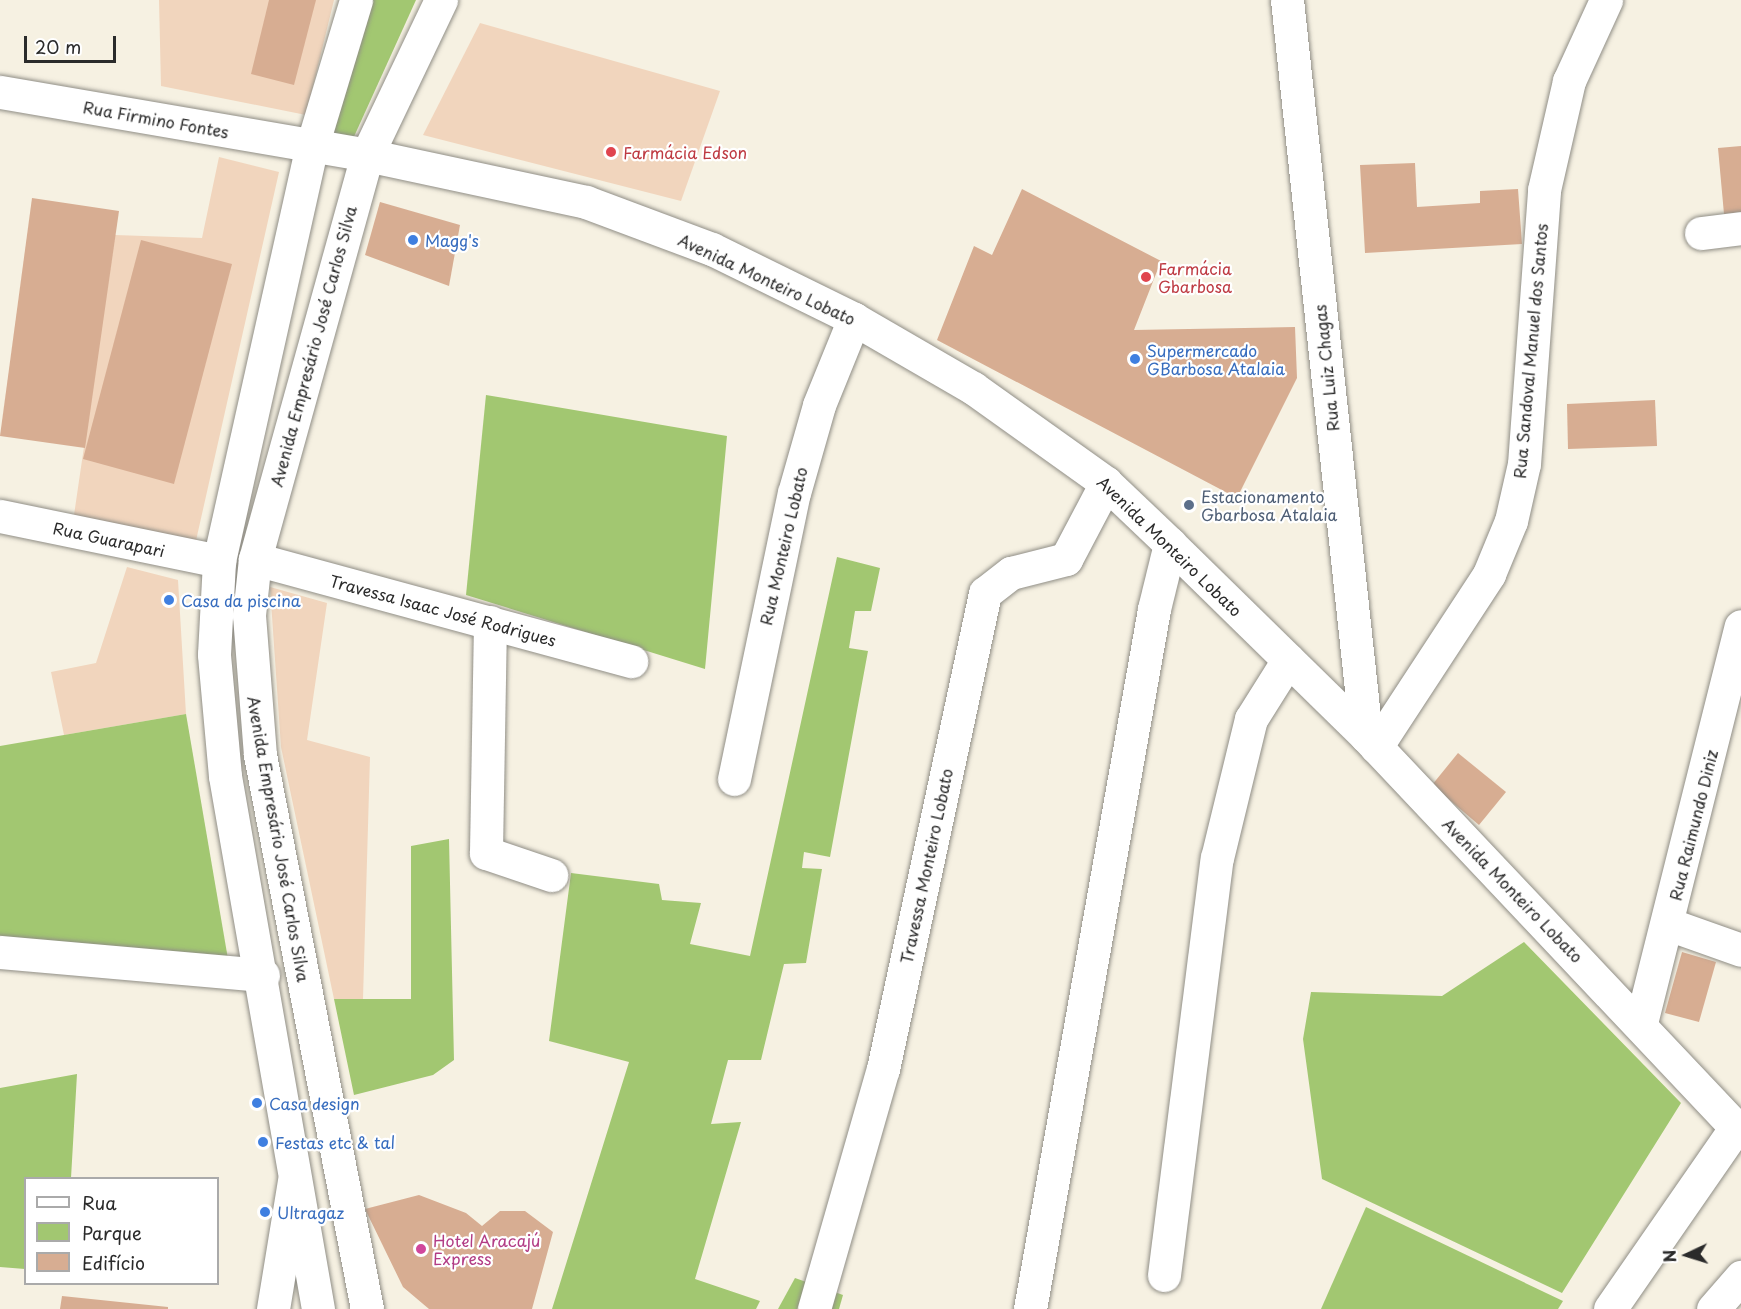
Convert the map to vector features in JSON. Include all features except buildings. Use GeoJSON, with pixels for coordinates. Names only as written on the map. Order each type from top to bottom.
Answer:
{"type":"FeatureCollection","features":[{"type":"Feature","properties":{"kind":"street"},"geometry":{"type":"LineString","coordinates":[[326,1306],[296,1174],[263,975],[225,776],[214,654],[219,561],[312,146],[356,0]]}},
{"type":"Feature","properties":{"kind":"street","name":"Avenida Empresário José Carlos Silva"},"geometry":{"type":"LineString","coordinates":[[367,1309],[260,755],[250,676],[255,559],[367,155],[441,0]]}},
{"type":"Feature","properties":{"kind":"street","name":"Rua Luiz Chagas"},"geometry":{"type":"LineString","coordinates":[[1287,0],[1371,741]]}},
{"type":"Feature","properties":{"kind":"street","name":"Rua Sandoval Manuel dos Santos"},"geometry":{"type":"LineString","coordinates":[[1371,741],[1489,574],[1511,521],[1524,464],[1544,190],[1569,81],[1606,0]]}},
{"type":"Feature","properties":{"kind":"street","name":"Rua Firmino Fontes"},"geometry":{"type":"LineString","coordinates":[[0,92],[312,146]]}},
{"type":"Feature","properties":{"kind":"street","name":"Avenida Monteiro Lobato"},"geometry":{"type":"LineString","coordinates":[[312,146],[367,155],[586,202],[712,249],[854,319],[973,388],[1107,483],[1170,544],[1371,741],[1641,1023],[1739,1130]]}},
{"type":"Feature","properties":{"kind":"street"},"geometry":{"type":"LineString","coordinates":[[1701,233],[1741,228]]}},
{"type":"Feature","properties":{"kind":"street","name":"Rua Monteiro Lobato"},"geometry":{"type":"LineString","coordinates":[[734,779],[794,493],[819,405],[854,319]]}},
{"type":"Feature","properties":{"kind":"street","name":"Travessa Monteiro Lobato"},"geometry":{"type":"LineString","coordinates":[[814,1309],[882,1069],[985,593],[1011,573],[1066,559],[1107,483]]}},
{"type":"Feature","properties":{"kind":"street","name":"Rua Guarapari"},"geometry":{"type":"LineString","coordinates":[[0,516],[219,561]]}},
{"type":"Feature","properties":{"kind":"street"},"geometry":{"type":"LineString","coordinates":[[1030,1309],[1154,609],[1170,544]]}},
{"type":"Feature","properties":{"kind":"street","name":"Travessa Isaac José Rodrigues"},"geometry":{"type":"LineString","coordinates":[[255,559],[631,661]]}},
{"type":"Feature","properties":{"kind":"street"},"geometry":{"type":"LineString","coordinates":[[490,622],[486,854],[551,875]]}},
{"type":"Feature","properties":{"kind":"street","name":"Rua Raimundo Diniz"},"geometry":{"type":"LineString","coordinates":[[1641,1023],[1668,924],[1741,626]]}},
{"type":"Feature","properties":{"kind":"street"},"geometry":{"type":"LineString","coordinates":[[1164,1275],[1217,858],[1251,719],[1288,660]]}},
{"type":"Feature","properties":{"kind":"street"},"geometry":{"type":"LineString","coordinates":[[1668,924],[1741,950]]}},
{"type":"Feature","properties":{"kind":"street"},"geometry":{"type":"LineString","coordinates":[[0,952],[263,975]]}},
{"type":"Feature","properties":{"kind":"street"},"geometry":{"type":"LineString","coordinates":[[1610,1309],[1739,1130]]}},
{"type":"Feature","properties":{"kind":"street"},"geometry":{"type":"LineString","coordinates":[[273,1309],[296,1174]]}},
{"type":"Feature","properties":{"kind":"street"},"geometry":{"type":"LineString","coordinates":[[1713,1309],[1741,1276]]}},
{"type":"Feature","properties":{"kind":"shaded area"},"geometry":{"type":"Polygon","coordinates":[[[159,0],[334,0],[306,115],[161,86],[159,0]]]}},
{"type":"Feature","properties":{"kind":"shaded area"},"geometry":{"type":"Polygon","coordinates":[[[480,23],[720,91],[681,201],[423,135],[480,23]]]}},
{"type":"Feature","properties":{"kind":"shaded area"},"geometry":{"type":"Polygon","coordinates":[[[219,157],[279,172],[195,545],[74,515],[115,235],[202,238],[219,157]]]}},
{"type":"Feature","properties":{"kind":"shaded area"},"geometry":{"type":"Polygon","coordinates":[[[127,567],[178,580],[186,714],[64,735],[51,672],[96,663],[127,567]]]}},
{"type":"Feature","properties":{"kind":"shaded area"},"geometry":{"type":"Polygon","coordinates":[[[270,587],[327,603],[307,740],[370,757],[363,999],[334,999],[281,747],[270,587]]]}},
{"type":"Feature","properties":{"kind":"green space"},"geometry":{"type":"Polygon","coordinates":[[[373,0],[416,0],[352,141],[330,137],[373,0]]]}},
{"type":"Feature","properties":{"kind":"green space"},"geometry":{"type":"Polygon","coordinates":[[[486,395],[727,436],[705,669],[466,595],[486,395]]]}},
{"type":"Feature","properties":{"kind":"green space"},"geometry":{"type":"Polygon","coordinates":[[[837,557],[880,568],[871,611],[855,611],[849,648],[868,651],[830,857],[804,852],[802,868],[822,869],[806,963],[784,964],[761,1060],[728,1060],[711,1124],[741,1122],[695,1279],[760,1301],[756,1309],[552,1309],[629,1062],[549,1041],[571,873],[659,884],[662,900],[701,903],[690,944],[750,956],[837,557]]]}},
{"type":"Feature","properties":{"kind":"green space"},"geometry":{"type":"Polygon","coordinates":[[[186,714],[228,959],[0,938],[0,746],[186,714]]]}},
{"type":"Feature","properties":{"kind":"green space"},"geometry":{"type":"Polygon","coordinates":[[[449,839],[454,1060],[433,1075],[354,1095],[334,999],[411,999],[411,846],[449,839]]]}},
{"type":"Feature","properties":{"kind":"green space"},"geometry":{"type":"Polygon","coordinates":[[[1524,942],[1681,1103],[1562,1293],[1322,1179],[1303,1039],[1311,992],[1442,996],[1524,942]]]}},
{"type":"Feature","properties":{"kind":"green space"},"geometry":{"type":"Polygon","coordinates":[[[77,1074],[71,1177],[24,1177],[24,1269],[0,1267],[0,1088],[77,1074]]]}},
{"type":"Feature","properties":{"kind":"green space"},"geometry":{"type":"Polygon","coordinates":[[[1366,1207],[1563,1301],[1558,1309],[1321,1309],[1366,1207]]]}},
{"type":"Feature","properties":{"kind":"green space"},"geometry":{"type":"Polygon","coordinates":[[[795,1278],[843,1295],[839,1309],[778,1309],[795,1278]]]}},
{"type":"Feature","properties":{"kind":"place","name":"Farmácia Edson"},"geometry":{"type":"Point","coordinates":[611,152]}},
{"type":"Feature","properties":{"kind":"place","name":"Magg's"},"geometry":{"type":"Point","coordinates":[413,240]}},
{"type":"Feature","properties":{"kind":"place","name":"Farmácia Gbarbosa"},"geometry":{"type":"Point","coordinates":[1146,277]}},
{"type":"Feature","properties":{"kind":"place","name":"Supermercado GBarbosa Atalaia"},"geometry":{"type":"Point","coordinates":[1135,359]}},
{"type":"Feature","properties":{"kind":"place","name":"Estacionamento Gbarbosa Atalaia"},"geometry":{"type":"Point","coordinates":[1189,505]}},
{"type":"Feature","properties":{"kind":"place","name":"Casa da piscina"},"geometry":{"type":"Point","coordinates":[169,600]}},
{"type":"Feature","properties":{"kind":"place","name":"Casa design"},"geometry":{"type":"Point","coordinates":[257,1103]}},
{"type":"Feature","properties":{"kind":"place","name":"Festas etc & tal"},"geometry":{"type":"Point","coordinates":[263,1142]}},
{"type":"Feature","properties":{"kind":"place","name":"Ultragaz"},"geometry":{"type":"Point","coordinates":[265,1212]}},
{"type":"Feature","properties":{"kind":"place","name":"Hotel Aracajú Express"},"geometry":{"type":"Point","coordinates":[421,1249]}}]}
